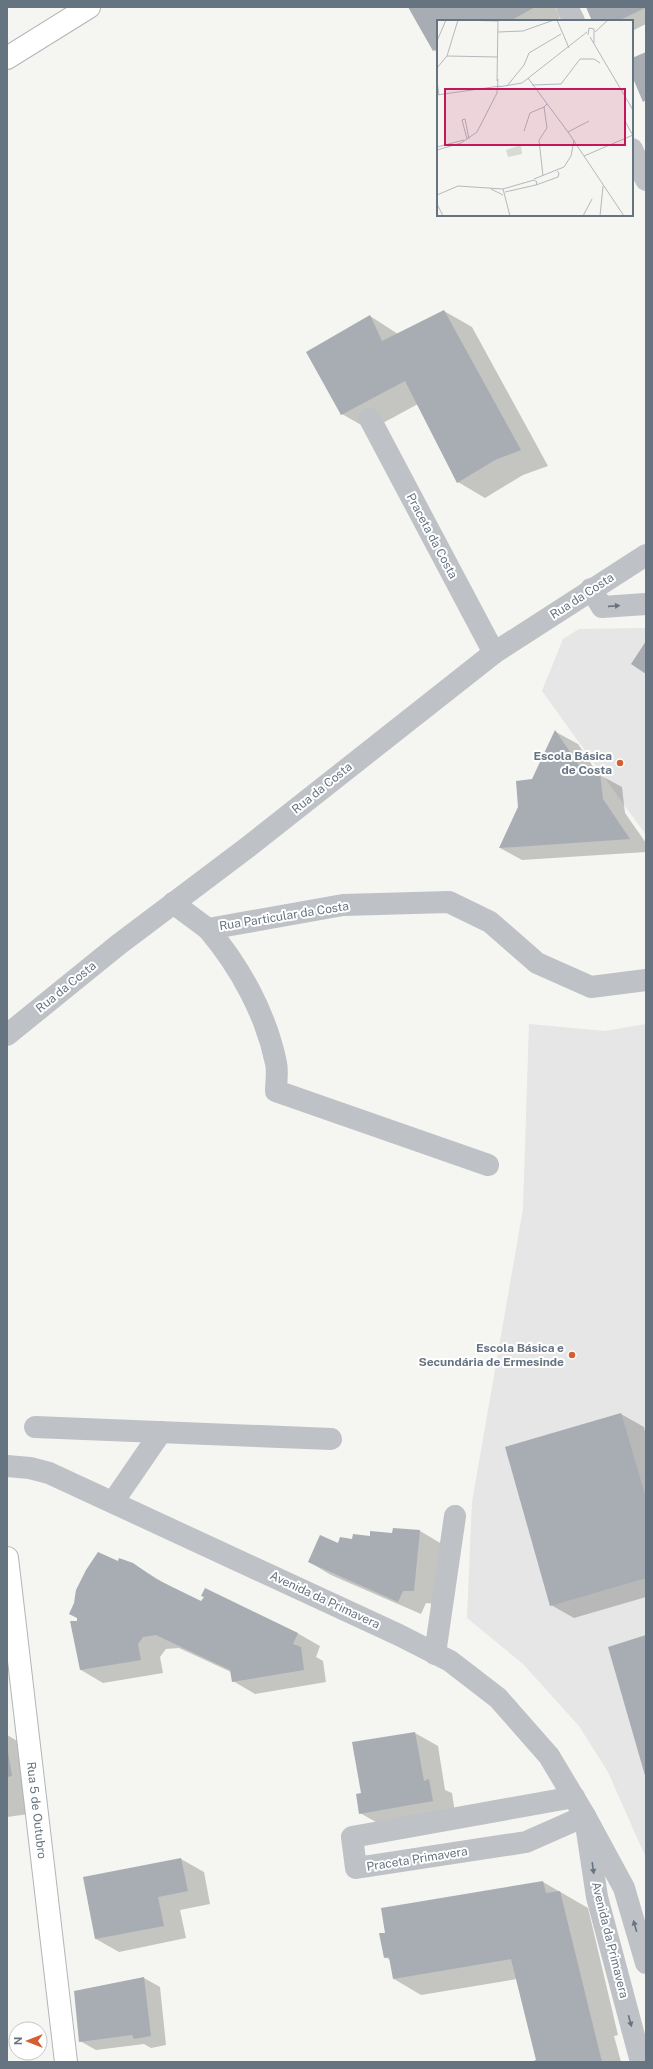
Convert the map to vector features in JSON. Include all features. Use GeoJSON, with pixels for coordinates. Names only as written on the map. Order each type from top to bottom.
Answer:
{"type":"FeatureCollection","features":[{"type":"Feature","properties":{"kind":"main road"},"geometry":{"type":"LineString","coordinates":[[7,58],[88,7]]}},
{"type":"Feature","properties":{"kind":"main road","name":"Rua 5 de Outubro"},"geometry":{"type":"LineString","coordinates":[[7,1558],[66,2062]]}},
{"type":"Feature","properties":{"kind":"street"},"geometry":{"type":"LineString","coordinates":[[567,7],[574,20]]}},
{"type":"Feature","properties":{"kind":"street"},"geometry":{"type":"LineString","coordinates":[[633,151],[646,180]]}},
{"type":"Feature","properties":{"kind":"street","name":"Praceta da Costa"},"geometry":{"type":"LineString","coordinates":[[370,419],[494,653]]}},
{"type":"Feature","properties":{"kind":"street","name":"Rua da Costa"},"geometry":{"type":"LineString","coordinates":[[7,1035],[118,945],[248,847],[494,653],[591,589],[646,555]]}},
{"type":"Feature","properties":{"kind":"street"},"geometry":{"type":"LineString","coordinates":[[591,589],[602,607],[646,604]]}},
{"type":"Feature","properties":{"kind":"street","name":"Rua Particular da Costa"},"geometry":{"type":"LineString","coordinates":[[208,929],[343,905],[449,902],[490,922],[537,963],[591,987],[646,980]]}},
{"type":"Feature","properties":{"kind":"street","name":"Rua Particular da Costa"},"geometry":{"type":"LineString","coordinates":[[173,903],[208,929],[228,953],[262,1016],[277,1064],[276,1091],[488,1165]]}},
{"type":"Feature","properties":{"kind":"street"},"geometry":{"type":"LineString","coordinates":[[35,1426],[331,1439]]}},
{"type":"Feature","properties":{"kind":"street"},"geometry":{"type":"LineString","coordinates":[[113,1502],[161,1432]]}},
{"type":"Feature","properties":{"kind":"street","name":"Avenida da Primavera"},"geometry":{"type":"LineString","coordinates":[[7,1466],[30,1468],[49,1473],[394,1632],[450,1661],[498,1698],[549,1756],[585,1816],[624,1888],[646,1963]]}},
{"type":"Feature","properties":{"kind":"street"},"geometry":{"type":"LineString","coordinates":[[435,1654],[455,1516]]}},
{"type":"Feature","properties":{"kind":"street","name":"Praceta Primavera"},"geometry":{"type":"LineString","coordinates":[[574,1797],[352,1837],[356,1868],[526,1842],[585,1816]]}},
{"type":"Feature","properties":{"kind":"street","name":"Avenida da Primavera"},"geometry":{"type":"LineString","coordinates":[[585,1816],[597,1897],[642,2062]]}},
{"type":"Feature","properties":{"kind":"shaded area","name":"Escola Básica de Costa"},"geometry":{"type":"Polygon","coordinates":[[[646,628],[646,835],[542,691],[563,639],[579,629],[646,628]]]}},
{"type":"Feature","properties":{"kind":"shaded area","name":"Escola Básica e Secundária de Ermesinde"},"geometry":{"type":"Polygon","coordinates":[[[529,1024],[605,1031],[646,1024],[646,1858],[608,1772],[579,1726],[523,1664],[467,1618],[472,1502],[523,1209],[529,1024]]]}},
{"type":"Feature","properties":{"kind":"building"},"geometry":{"type":"Polygon","coordinates":[[[408,7],[535,7],[512,20],[437,20],[437,49],[433,51],[408,7]]]}},
{"type":"Feature","properties":{"kind":"building"},"geometry":{"type":"Polygon","coordinates":[[[586,7],[645,8],[620,20],[592,20],[586,7]]]}},
{"type":"Feature","properties":{"kind":"building"},"geometry":{"type":"Polygon","coordinates":[[[646,52],[646,100],[643,102],[633,78],[633,58],[646,52]]]}},
{"type":"Feature","properties":{"kind":"building"},"geometry":{"type":"Polygon","coordinates":[[[444,310],[521,450],[495,460],[457,483],[405,381],[341,415],[306,352],[370,315],[382,341],[444,310]]]}},
{"type":"Feature","properties":{"kind":"building"},"geometry":{"type":"Polygon","coordinates":[[[646,641],[646,674],[631,664],[646,641]]]}},
{"type":"Feature","properties":{"kind":"building"},"geometry":{"type":"Polygon","coordinates":[[[555,730],[586,775],[600,773],[603,799],[630,839],[499,848],[518,807],[516,781],[532,779],[555,730]]]}},
{"type":"Feature","properties":{"kind":"building"},"geometry":{"type":"Polygon","coordinates":[[[621,1413],[646,1498],[646,1578],[550,1606],[505,1447],[621,1413]]]}},
{"type":"Feature","properties":{"kind":"building"},"geometry":{"type":"Polygon","coordinates":[[[393,1528],[420,1530],[414,1591],[403,1591],[398,1602],[308,1562],[320,1535],[338,1543],[340,1537],[352,1539],[353,1534],[370,1536],[370,1531],[392,1533],[393,1528]]]}},
{"type":"Feature","properties":{"kind":"building"},"geometry":{"type":"Polygon","coordinates":[[[98,1552],[118,1561],[119,1558],[133,1563],[156,1579],[201,1601],[204,1597],[201,1596],[205,1588],[298,1633],[293,1644],[301,1647],[304,1670],[232,1682],[230,1670],[156,1635],[143,1637],[138,1644],[141,1660],[80,1670],[70,1621],[77,1621],[77,1618],[69,1614],[74,1603],[76,1590],[86,1570],[98,1552]]]}},
{"type":"Feature","properties":{"kind":"building"},"geometry":{"type":"Polygon","coordinates":[[[646,1635],[646,1779],[608,1647],[646,1635]]]}},
{"type":"Feature","properties":{"kind":"building"},"geometry":{"type":"Polygon","coordinates":[[[415,1732],[424,1781],[429,1779],[433,1801],[359,1814],[356,1794],[361,1793],[352,1742],[415,1732]]]}},
{"type":"Feature","properties":{"kind":"building"},"geometry":{"type":"Polygon","coordinates":[[[7,1746],[12,1776],[7,1777],[7,1746]]]}},
{"type":"Feature","properties":{"kind":"building"},"geometry":{"type":"Polygon","coordinates":[[[181,1858],[188,1891],[158,1897],[164,1926],[95,1939],[83,1877],[181,1858]]]}},
{"type":"Feature","properties":{"kind":"building"},"geometry":{"type":"Polygon","coordinates":[[[543,1881],[546,1893],[560,1891],[602,2062],[531,2062],[536,2060],[511,1959],[393,1979],[389,1957],[384,1958],[379,1933],[385,1933],[381,1908],[543,1881]]]}},
{"type":"Feature","properties":{"kind":"building"},"geometry":{"type":"Polygon","coordinates":[[[144,1977],[151,2036],[134,2039],[132,2035],[79,2042],[74,1991],[144,1977]]]}},
{"type":"Feature","properties":{"kind":"place","name":"Escola Básica de Costa"},"geometry":{"type":"Point","coordinates":[620,763]}},
{"type":"Feature","properties":{"kind":"place","name":"Escola Básica e Secundária de Ermesinde"},"geometry":{"type":"Point","coordinates":[572,1355]}}]}
